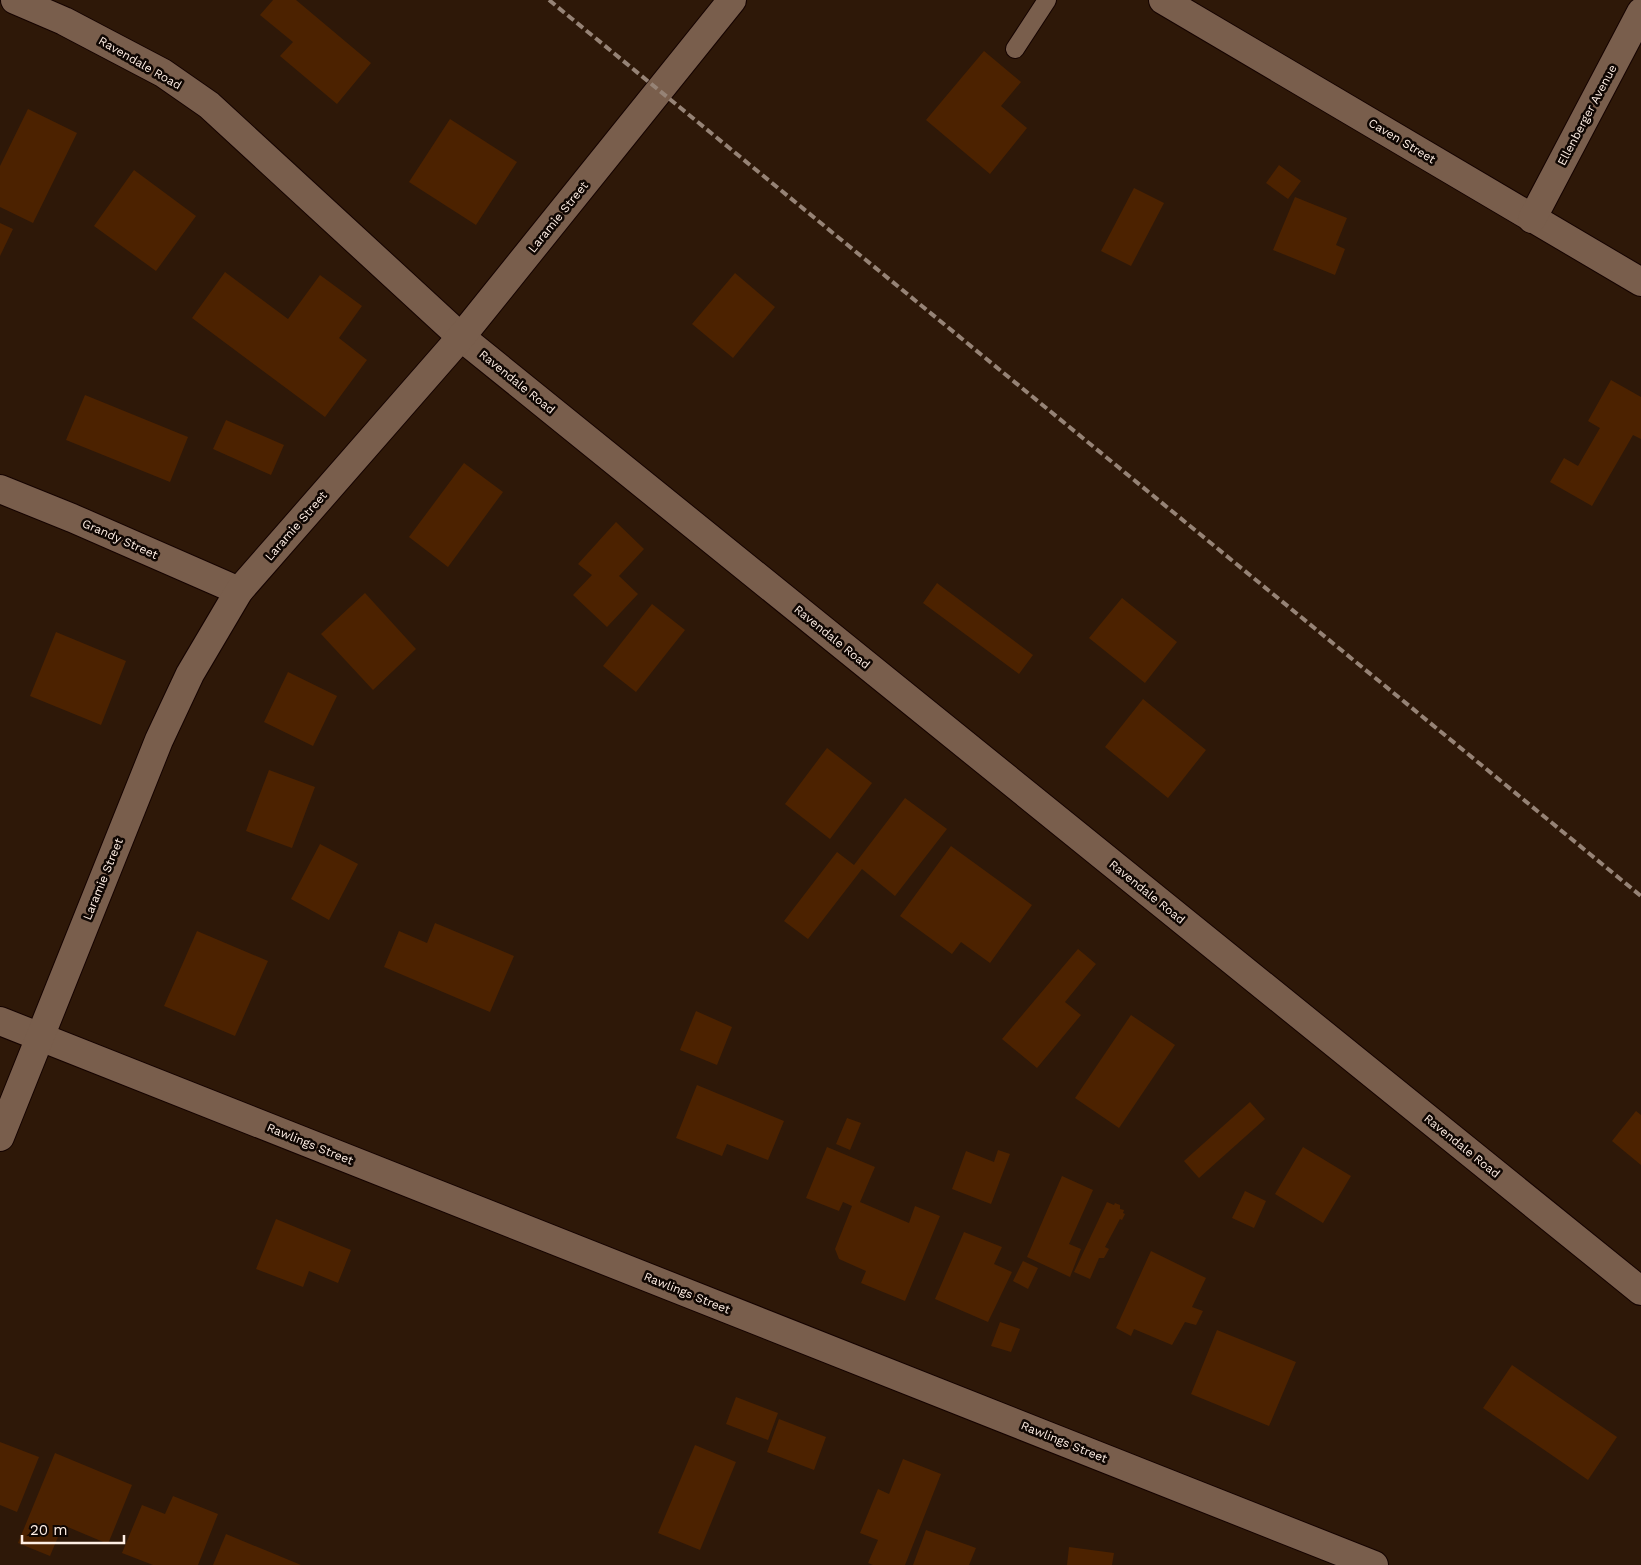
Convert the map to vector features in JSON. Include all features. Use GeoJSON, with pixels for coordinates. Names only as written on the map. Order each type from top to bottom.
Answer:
{"type":"FeatureCollection","features":[{"type":"Feature","properties":{"kind":"street","name":"Ravendale Road"},"geometry":{"type":"LineString","coordinates":[[15,0],[64,21],[163,73],[209,105],[461,337],[1641,1291]]}},
{"type":"Feature","properties":{"kind":"street","name":"Laramie Street"},"geometry":{"type":"LineString","coordinates":[[0,1137],[159,740],[190,674],[239,592],[461,337],[732,0]]}},
{"type":"Feature","properties":{"kind":"street","name":"Caven Street"},"geometry":{"type":"LineString","coordinates":[[1163,0],[1641,282]]}},
{"type":"Feature","properties":{"kind":"street","name":"Ellenberger Avenue"},"geometry":{"type":"LineString","coordinates":[[1532,219],[1641,12]]}},
{"type":"Feature","properties":{"kind":"street","name":"Grandy Street"},"geometry":{"type":"LineString","coordinates":[[0,489],[72,518],[239,592]]}},
{"type":"Feature","properties":{"kind":"street","name":"Rawlings Street"},"geometry":{"type":"LineString","coordinates":[[0,1021],[1374,1565]]}},
{"type":"Feature","properties":{"kind":"lane"},"geometry":{"type":"LineString","coordinates":[[1016,49],[1047,0]]}},
{"type":"Feature","properties":{"kind":"building"},"geometry":{"type":"Polygon","coordinates":[[[273,0],[296,0],[371,63],[337,104],[280,56],[293,42],[260,15],[273,0]]]}},
{"type":"Feature","properties":{"kind":"building"},"geometry":{"type":"Polygon","coordinates":[[[984,51],[1021,82],[1001,106],[1027,128],[990,174],[926,120],[984,51]]]}},
{"type":"Feature","properties":{"kind":"building"},"geometry":{"type":"Polygon","coordinates":[[[28,109],[77,133],[33,223],[0,207],[0,166],[28,109]]]}},
{"type":"Feature","properties":{"kind":"building"},"geometry":{"type":"Polygon","coordinates":[[[450,119],[517,162],[476,225],[409,182],[450,119]]]}},
{"type":"Feature","properties":{"kind":"building"},"geometry":{"type":"Polygon","coordinates":[[[1279,165],[1301,181],[1288,199],[1266,183],[1279,165]]]}},
{"type":"Feature","properties":{"kind":"building"},"geometry":{"type":"Polygon","coordinates":[[[134,170],[196,216],[156,271],[94,226],[134,170]]]}},
{"type":"Feature","properties":{"kind":"building"},"geometry":{"type":"Polygon","coordinates":[[[1134,188],[1164,203],[1131,266],[1101,251],[1134,188]]]}},
{"type":"Feature","properties":{"kind":"building"},"geometry":{"type":"Polygon","coordinates":[[[1295,197],[1347,218],[1336,245],[1345,249],[1335,275],[1273,250],[1295,197]]]}},
{"type":"Feature","properties":{"kind":"building"},"geometry":{"type":"Polygon","coordinates":[[[0,223],[13,229],[0,256],[0,223]]]}},
{"type":"Feature","properties":{"kind":"building"},"geometry":{"type":"Polygon","coordinates":[[[225,272],[288,319],[320,275],[362,306],[339,338],[367,360],[325,417],[192,318],[225,272]]]}},
{"type":"Feature","properties":{"kind":"building"},"geometry":{"type":"Polygon","coordinates":[[[735,273],[775,307],[733,358],[692,324],[735,273]]]}},
{"type":"Feature","properties":{"kind":"building"},"geometry":{"type":"Polygon","coordinates":[[[1611,380],[1641,397],[1641,439],[1633,435],[1592,506],[1550,482],[1564,458],[1578,466],[1600,428],[1588,421],[1611,380]]]}},
{"type":"Feature","properties":{"kind":"building"},"geometry":{"type":"Polygon","coordinates":[[[85,395],[188,437],[170,482],[66,440],[85,395]]]}},
{"type":"Feature","properties":{"kind":"building"},"geometry":{"type":"Polygon","coordinates":[[[226,420],[284,445],[271,475],[213,449],[226,420]]]}},
{"type":"Feature","properties":{"kind":"building"},"geometry":{"type":"Polygon","coordinates":[[[464,463],[503,492],[448,567],[409,537],[464,463]]]}},
{"type":"Feature","properties":{"kind":"building"},"geometry":{"type":"Polygon","coordinates":[[[616,522],[644,549],[619,576],[638,594],[607,627],[573,595],[592,575],[578,564],[616,522]]]}},
{"type":"Feature","properties":{"kind":"building"},"geometry":{"type":"Polygon","coordinates":[[[937,583],[1033,655],[1019,674],[923,603],[937,583]]]}},
{"type":"Feature","properties":{"kind":"building"},"geometry":{"type":"Polygon","coordinates":[[[365,593],[416,649],[373,690],[321,634],[365,593]]]}},
{"type":"Feature","properties":{"kind":"building"},"geometry":{"type":"Polygon","coordinates":[[[1122,598],[1177,642],[1145,683],[1089,638],[1122,598]]]}},
{"type":"Feature","properties":{"kind":"building"},"geometry":{"type":"Polygon","coordinates":[[[652,604],[685,630],[636,692],[603,666],[652,604]]]}},
{"type":"Feature","properties":{"kind":"building"},"geometry":{"type":"Polygon","coordinates":[[[56,632],[126,661],[101,725],[30,696],[56,632]]]}},
{"type":"Feature","properties":{"kind":"building"},"geometry":{"type":"Polygon","coordinates":[[[288,672],[337,696],[313,746],[264,722],[288,672]]]}},
{"type":"Feature","properties":{"kind":"building"},"geometry":{"type":"Polygon","coordinates":[[[1143,699],[1206,750],[1168,798],[1105,747],[1143,699]]]}},
{"type":"Feature","properties":{"kind":"building"},"geometry":{"type":"Polygon","coordinates":[[[827,748],[872,783],[830,839],[785,804],[827,748]]]}},
{"type":"Feature","properties":{"kind":"building"},"geometry":{"type":"Polygon","coordinates":[[[269,770],[315,787],[292,848],[246,831],[269,770]]]}},
{"type":"Feature","properties":{"kind":"building"},"geometry":{"type":"Polygon","coordinates":[[[905,798],[947,829],[895,896],[862,869],[808,939],[784,921],[837,852],[854,865],[905,798]]]}},
{"type":"Feature","properties":{"kind":"building"},"geometry":{"type":"Polygon","coordinates":[[[320,844],[358,864],[329,920],[291,899],[320,844]]]}},
{"type":"Feature","properties":{"kind":"building"},"geometry":{"type":"Polygon","coordinates":[[[951,846],[1032,905],[990,963],[961,942],[952,954],[900,916],[951,846]]]}},
{"type":"Feature","properties":{"kind":"building"},"geometry":{"type":"Polygon","coordinates":[[[435,923],[514,956],[490,1012],[384,967],[399,931],[427,943],[435,923]]]}},
{"type":"Feature","properties":{"kind":"building"},"geometry":{"type":"Polygon","coordinates":[[[197,931],[268,961],[235,1036],[164,1006],[197,931]]]}},
{"type":"Feature","properties":{"kind":"building"},"geometry":{"type":"Polygon","coordinates":[[[1078,949],[1096,964],[1065,1002],[1081,1015],[1037,1068],[1002,1039],[1078,949]]]}},
{"type":"Feature","properties":{"kind":"building"},"geometry":{"type":"Polygon","coordinates":[[[696,1011],[732,1027],[717,1065],[680,1050],[696,1011]]]}},
{"type":"Feature","properties":{"kind":"building"},"geometry":{"type":"Polygon","coordinates":[[[1131,1015],[1175,1045],[1119,1128],[1075,1098],[1131,1015]]]}},
{"type":"Feature","properties":{"kind":"building"},"geometry":{"type":"Polygon","coordinates":[[[697,1085],[784,1121],[768,1160],[727,1144],[722,1156],[676,1138],[697,1085]]]}},
{"type":"Feature","properties":{"kind":"building"},"geometry":{"type":"Polygon","coordinates":[[[1250,1102],[1265,1119],[1199,1178],[1184,1161],[1250,1102]]]}},
{"type":"Feature","properties":{"kind":"building"},"geometry":{"type":"Polygon","coordinates":[[[1636,1111],[1641,1115],[1641,1165],[1612,1141],[1636,1111]]]}},
{"type":"Feature","properties":{"kind":"building"},"geometry":{"type":"Polygon","coordinates":[[[847,1118],[861,1123],[850,1150],[836,1144],[847,1118]]]}},
{"type":"Feature","properties":{"kind":"building"},"geometry":{"type":"Polygon","coordinates":[[[827,1147],[875,1167],[860,1202],[909,1223],[915,1206],[940,1216],[905,1301],[861,1283],[866,1271],[839,1259],[835,1249],[852,1206],[843,1202],[839,1211],[806,1198],[827,1147]]]}},
{"type":"Feature","properties":{"kind":"building"},"geometry":{"type":"Polygon","coordinates":[[[1303,1147],[1351,1176],[1323,1223],[1275,1194],[1303,1147]]]}},
{"type":"Feature","properties":{"kind":"building"},"geometry":{"type":"Polygon","coordinates":[[[998,1150],[1010,1154],[991,1204],[952,1189],[966,1151],[994,1162],[998,1150]]]}},
{"type":"Feature","properties":{"kind":"building"},"geometry":{"type":"Polygon","coordinates":[[[1062,1176],[1093,1190],[1069,1244],[1081,1249],[1070,1277],[1027,1257],[1062,1176]]]}},
{"type":"Feature","properties":{"kind":"building"},"geometry":{"type":"Polygon","coordinates":[[[1245,1191],[1266,1201],[1254,1228],[1232,1218],[1245,1191]]]}},
{"type":"Feature","properties":{"kind":"building"},"geometry":{"type":"Polygon","coordinates":[[[1107,1202],[1120,1205],[1120,1209],[1124,1210],[1123,1213],[1125,1214],[1122,1220],[1120,1219],[1105,1247],[1109,1249],[1104,1258],[1099,1258],[1090,1279],[1074,1272],[1107,1202]]]}},
{"type":"Feature","properties":{"kind":"building"},"geometry":{"type":"Polygon","coordinates":[[[276,1219],[351,1250],[338,1283],[309,1271],[303,1287],[256,1269],[276,1219]]]}},
{"type":"Feature","properties":{"kind":"building"},"geometry":{"type":"Polygon","coordinates":[[[964,1232],[1002,1247],[994,1264],[1012,1272],[988,1322],[935,1299],[964,1232]]]}},
{"type":"Feature","properties":{"kind":"building"},"geometry":{"type":"Polygon","coordinates":[[[1151,1251],[1206,1278],[1192,1307],[1203,1311],[1196,1325],[1185,1322],[1172,1345],[1134,1329],[1131,1336],[1116,1328],[1151,1251]]]}},
{"type":"Feature","properties":{"kind":"building"},"geometry":{"type":"Polygon","coordinates":[[[1023,1261],[1038,1268],[1028,1289],[1013,1281],[1023,1261]]]}},
{"type":"Feature","properties":{"kind":"building"},"geometry":{"type":"Polygon","coordinates":[[[1000,1322],[1020,1329],[1011,1352],[991,1346],[1000,1322]]]}},
{"type":"Feature","properties":{"kind":"building"},"geometry":{"type":"Polygon","coordinates":[[[1217,1330],[1296,1362],[1269,1426],[1191,1394],[1217,1330]]]}},
{"type":"Feature","properties":{"kind":"building"},"geometry":{"type":"Polygon","coordinates":[[[1512,1365],[1617,1437],[1588,1480],[1483,1408],[1512,1365]]]}},
{"type":"Feature","properties":{"kind":"building"},"geometry":{"type":"Polygon","coordinates":[[[736,1397],[778,1413],[768,1440],[726,1424],[736,1397]]]}},
{"type":"Feature","properties":{"kind":"building"},"geometry":{"type":"Polygon","coordinates":[[[779,1419],[826,1437],[814,1470],[767,1452],[779,1419]]]}},
{"type":"Feature","properties":{"kind":"building"},"geometry":{"type":"Polygon","coordinates":[[[0,1442],[39,1457],[17,1512],[0,1505],[0,1442]]]}},
{"type":"Feature","properties":{"kind":"building"},"geometry":{"type":"Polygon","coordinates":[[[695,1445],[736,1462],[700,1550],[658,1533],[695,1445]]]}},
{"type":"Feature","properties":{"kind":"building"},"geometry":{"type":"Polygon","coordinates":[[[55,1453],[132,1485],[108,1544],[63,1525],[50,1556],[18,1543],[55,1453]]]}},
{"type":"Feature","properties":{"kind":"building"},"geometry":{"type":"Polygon","coordinates":[[[903,1459],[941,1474],[905,1565],[873,1565],[868,1563],[878,1540],[860,1533],[878,1489],[889,1494],[903,1459]]]}},
{"type":"Feature","properties":{"kind":"building"},"geometry":{"type":"Polygon","coordinates":[[[173,1496],[218,1514],[198,1565],[153,1565],[122,1553],[142,1505],[165,1514],[173,1496]]]}},
{"type":"Feature","properties":{"kind":"building"},"geometry":{"type":"Polygon","coordinates":[[[926,1530],[976,1548],[969,1565],[913,1565],[926,1530]]]}},
{"type":"Feature","properties":{"kind":"building"},"geometry":{"type":"Polygon","coordinates":[[[226,1534],[301,1565],[213,1565],[226,1534]]]}},
{"type":"Feature","properties":{"kind":"building"},"geometry":{"type":"Polygon","coordinates":[[[1069,1547],[1114,1553],[1112,1565],[1067,1565],[1069,1547]]]}},
{"type":"Feature","properties":{"kind":"railway"},"geometry":{"type":"LineString","coordinates":[[549,0],[1641,896]]}}]}
